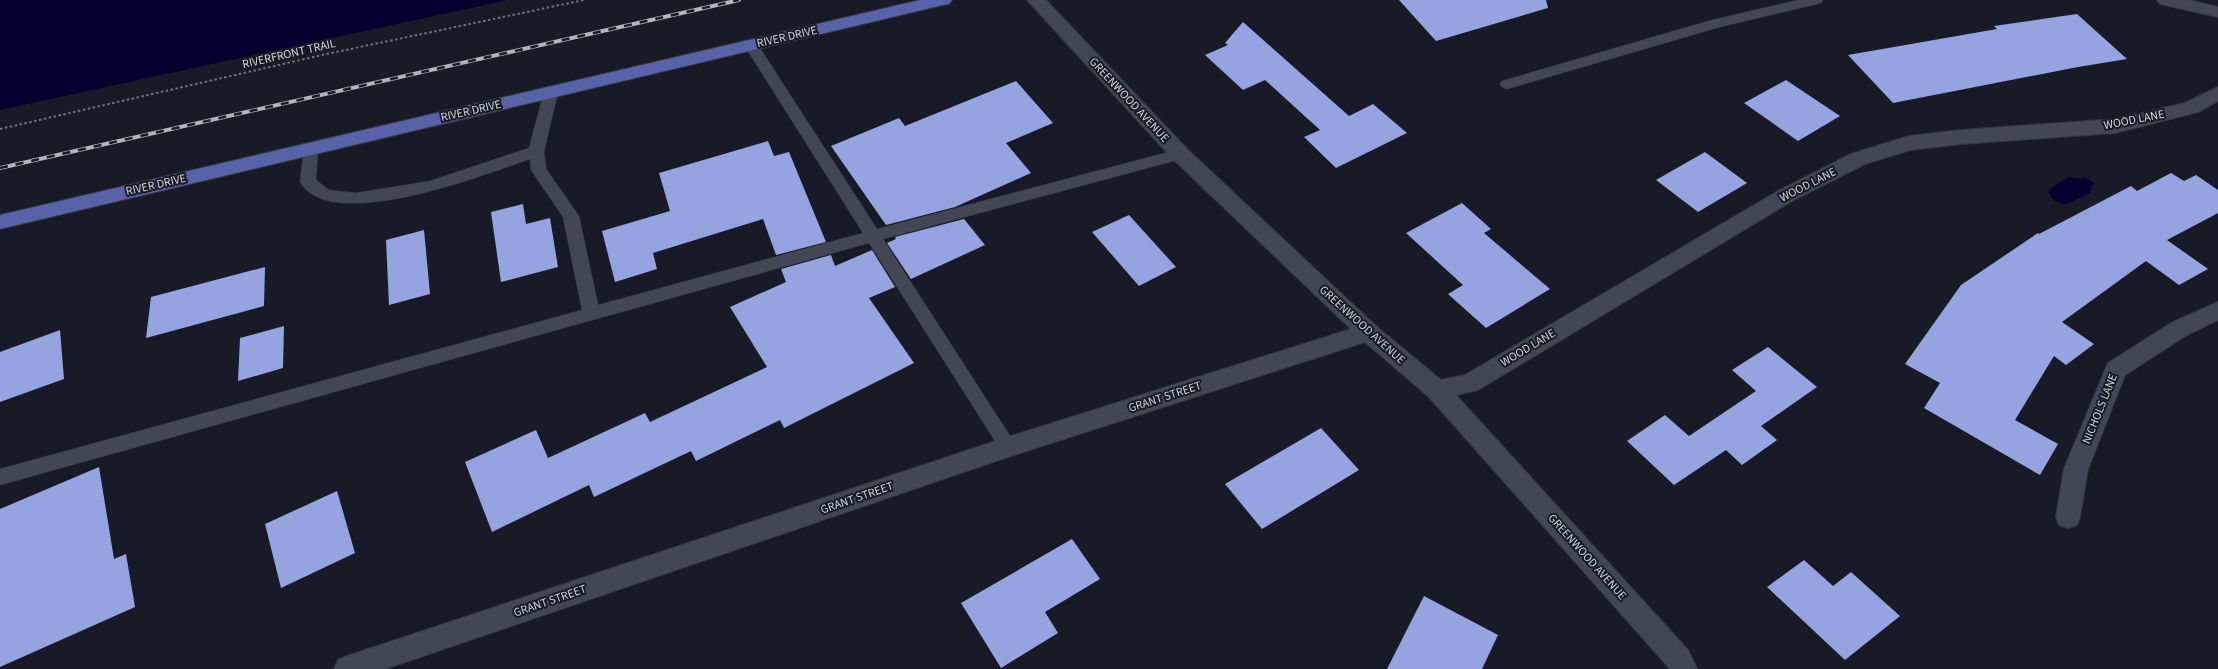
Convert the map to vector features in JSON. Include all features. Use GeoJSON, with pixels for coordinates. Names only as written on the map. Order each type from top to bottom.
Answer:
{"type":"FeatureCollection","features":[{"type":"Feature","properties":{"kind":"main road","name":"RIVER DRIVE"},"geometry":{"type":"LineString","coordinates":[[0,222],[943,0]]}},
{"type":"Feature","properties":{"kind":"street","name":"GREENWOOD AVENUE"},"geometry":{"type":"LineString","coordinates":[[1036,0],[1180,154],[1368,332],[1437,390],[1682,664]]}},
{"type":"Feature","properties":{"kind":"street"},"geometry":{"type":"LineString","coordinates":[[2166,0],[2218,12]]}},
{"type":"Feature","properties":{"kind":"street","name":"WOOD LANE"},"geometry":{"type":"LineString","coordinates":[[1437,390],[1470,383],[1785,196],[1858,159],[1909,143],[1961,137],[2115,126],[2191,108],[2218,93]]}},
{"type":"Feature","properties":{"kind":"street","name":"NICHOLS LANE"},"geometry":{"type":"LineString","coordinates":[[2068,517],[2076,469],[2116,369],[2179,329],[2218,310]]}},
{"type":"Feature","properties":{"kind":"street","name":"GRANT STREET"},"geometry":{"type":"LineString","coordinates":[[348,669],[1008,447],[1368,332]]}},
{"type":"Feature","properties":{"kind":"lane"},"geometry":{"type":"LineString","coordinates":[[1507,84],[1717,23],[1816,0]]}},
{"type":"Feature","properties":{"kind":"lane"},"geometry":{"type":"LineString","coordinates":[[751,45],[1008,447]]}},
{"type":"Feature","properties":{"kind":"lane"},"geometry":{"type":"LineString","coordinates":[[551,92],[536,151],[539,170],[571,216],[591,313]]}},
{"type":"Feature","properties":{"kind":"lane"},"geometry":{"type":"LineString","coordinates":[[311,149],[308,182],[325,195],[356,200],[431,186],[536,151]]}},
{"type":"Feature","properties":{"kind":"lane"},"geometry":{"type":"LineString","coordinates":[[0,477],[872,236],[1180,154]]}},
{"type":"Feature","properties":{"kind":"path","name":"RIVERFRONT TRAIL"},"geometry":{"type":"LineString","coordinates":[[0,129],[322,55],[584,0]]}},
{"type":"Feature","properties":{"kind":"shaded area"},"geometry":{"type":"Polygon","coordinates":[[[0,0],[508,0],[0,110],[0,0]]]}},
{"type":"Feature","properties":{"kind":"shaded area"},"geometry":{"type":"Polygon","coordinates":[[[2069,177],[2081,179],[2085,177],[2095,184],[2090,187],[2092,188],[2090,193],[2067,204],[2058,202],[2051,196],[2048,190],[2069,177]]]}},
{"type":"Feature","properties":{"kind":"building"},"geometry":{"type":"Polygon","coordinates":[[[1399,0],[1546,0],[1548,8],[1436,41],[1399,0]]]}},
{"type":"Feature","properties":{"kind":"building"},"geometry":{"type":"Polygon","coordinates":[[[2077,14],[2127,59],[1893,103],[1848,55],[1997,29],[1994,26],[2077,14]]]}},
{"type":"Feature","properties":{"kind":"building"},"geometry":{"type":"Polygon","coordinates":[[[1243,22],[1349,116],[1373,104],[1407,133],[1336,168],[1304,137],[1320,130],[1265,80],[1243,90],[1205,55],[1228,45],[1225,43],[1243,22]]]}},
{"type":"Feature","properties":{"kind":"building"},"geometry":{"type":"Polygon","coordinates":[[[1786,80],[1840,116],[1798,141],[1744,103],[1786,80]]]}},
{"type":"Feature","properties":{"kind":"building"},"geometry":{"type":"Polygon","coordinates":[[[1016,81],[1053,123],[1006,143],[1031,173],[955,207],[886,225],[831,146],[899,118],[905,126],[1016,81]]]}},
{"type":"Feature","properties":{"kind":"building"},"geometry":{"type":"Polygon","coordinates":[[[768,141],[774,156],[789,152],[826,242],[776,255],[763,219],[653,253],[657,269],[615,282],[602,231],[670,211],[659,173],[768,141]]]}},
{"type":"Feature","properties":{"kind":"building"},"geometry":{"type":"Polygon","coordinates":[[[1705,152],[1747,183],[1698,212],[1656,180],[1705,152]]]}},
{"type":"Feature","properties":{"kind":"building"},"geometry":{"type":"Polygon","coordinates":[[[2171,173],[2184,181],[2196,175],[2218,190],[2218,213],[2167,240],[2208,269],[2179,285],[2146,261],[2062,322],[2094,344],[2066,365],[2054,356],[2015,420],[2058,444],[2040,475],[1924,408],[1940,383],[1905,364],[1961,285],[2038,233],[2039,234],[2131,186],[2137,191],[2171,173]]]}},
{"type":"Feature","properties":{"kind":"building"},"geometry":{"type":"Polygon","coordinates":[[[1462,203],[1491,229],[1484,233],[1550,289],[1486,328],[1448,294],[1463,285],[1406,233],[1462,203]]]}},
{"type":"Feature","properties":{"kind":"building"},"geometry":{"type":"Polygon","coordinates":[[[523,204],[526,224],[550,218],[558,267],[501,282],[491,212],[523,204]]]}},
{"type":"Feature","properties":{"kind":"building"},"geometry":{"type":"Polygon","coordinates":[[[1129,215],[1176,267],[1139,286],[1092,232],[1129,215]]]}},
{"type":"Feature","properties":{"kind":"building"},"geometry":{"type":"Polygon","coordinates":[[[964,219],[985,245],[911,279],[887,243],[896,239],[895,237],[964,219]]]}},
{"type":"Feature","properties":{"kind":"building"},"geometry":{"type":"Polygon","coordinates":[[[424,230],[430,294],[389,305],[386,240],[424,230]]]}},
{"type":"Feature","properties":{"kind":"building"},"geometry":{"type":"Polygon","coordinates":[[[872,250],[895,287],[869,298],[914,363],[784,428],[780,420],[696,461],[691,451],[594,497],[589,485],[492,532],[465,462],[536,430],[548,458],[645,413],[650,422],[767,367],[730,307],[786,282],[781,269],[831,255],[835,266],[872,250]]]}},
{"type":"Feature","properties":{"kind":"building"},"geometry":{"type":"Polygon","coordinates":[[[265,267],[264,306],[146,338],[151,297],[265,267]]]}},
{"type":"Feature","properties":{"kind":"building"},"geometry":{"type":"Polygon","coordinates":[[[284,326],[283,368],[238,381],[240,338],[284,326]]]}},
{"type":"Feature","properties":{"kind":"building"},"geometry":{"type":"Polygon","coordinates":[[[60,330],[64,379],[0,402],[0,352],[60,330]]]}},
{"type":"Feature","properties":{"kind":"building"},"geometry":{"type":"Polygon","coordinates":[[[1768,347],[1817,387],[1761,426],[1777,440],[1742,465],[1726,450],[1674,485],[1627,441],[1665,415],[1689,436],[1756,391],[1732,370],[1768,347]]]}},
{"type":"Feature","properties":{"kind":"building"},"geometry":{"type":"Polygon","coordinates":[[[1321,428],[1359,470],[1262,529],[1225,484],[1321,428]]]}},
{"type":"Feature","properties":{"kind":"building"},"geometry":{"type":"Polygon","coordinates":[[[99,467],[114,559],[126,554],[135,607],[0,667],[0,509],[99,467]]]}},
{"type":"Feature","properties":{"kind":"building"},"geometry":{"type":"Polygon","coordinates":[[[337,491],[355,553],[281,588],[265,524],[337,491]]]}},
{"type":"Feature","properties":{"kind":"building"},"geometry":{"type":"Polygon","coordinates":[[[1072,539],[1100,579],[1045,612],[1058,633],[1001,668],[961,603],[1072,539]]]}},
{"type":"Feature","properties":{"kind":"building"},"geometry":{"type":"Polygon","coordinates":[[[1804,560],[1833,586],[1851,572],[1900,616],[1845,660],[1767,587],[1804,560]]]}},
{"type":"Feature","properties":{"kind":"building"},"geometry":{"type":"Polygon","coordinates":[[[1424,596],[1498,635],[1482,669],[1387,669],[1424,596]]]}},
{"type":"Feature","properties":{"kind":"railway"},"geometry":{"type":"LineString","coordinates":[[0,168],[739,0]]}}]}
